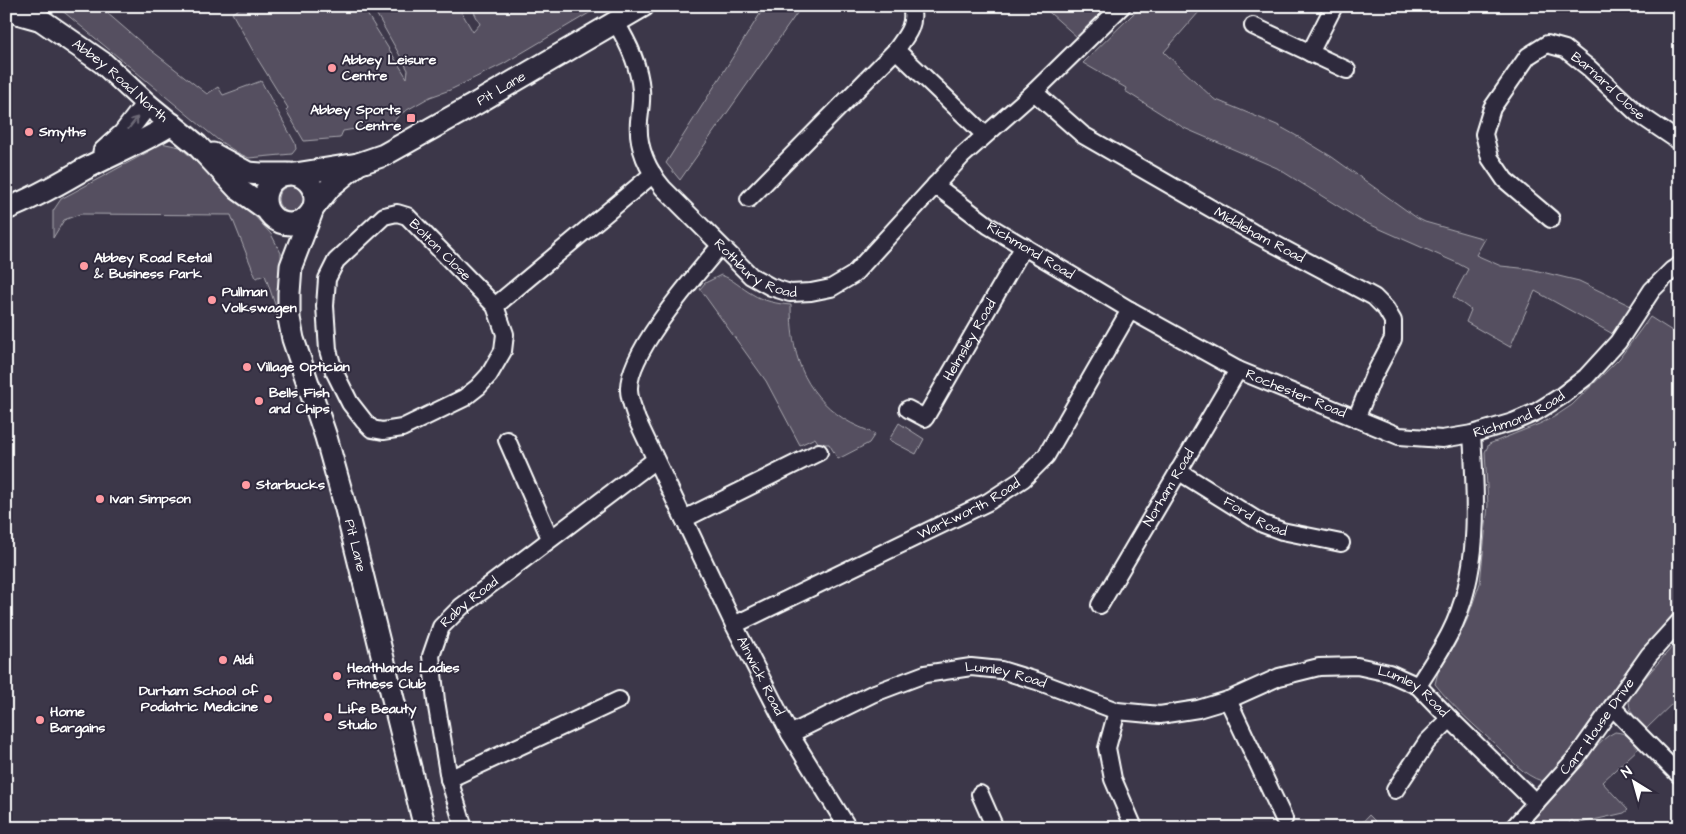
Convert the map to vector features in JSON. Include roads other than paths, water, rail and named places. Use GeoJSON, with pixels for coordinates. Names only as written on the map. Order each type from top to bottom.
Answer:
{"type":"FeatureCollection","features":[{"type":"Feature","properties":{"kind":"street","name":"Abbey Road North"},"geometry":{"type":"LineString","coordinates":[[25,6],[41,20],[102,63],[147,104],[197,145]]}},
{"type":"Feature","properties":{"kind":"street","name":"Pit Lane"},"geometry":{"type":"LineString","coordinates":[[358,164],[384,155],[405,144],[643,6]]}},
{"type":"Feature","properties":{"kind":"street"},"geometry":{"type":"LineString","coordinates":[[749,199],[896,50],[910,32],[913,12],[911,6]]}},
{"type":"Feature","properties":{"kind":"street","name":"Rothbury Road"},"geometry":{"type":"LineString","coordinates":[[616,22],[638,67],[642,92],[639,136],[644,159],[653,174],[663,188],[750,276],[771,288],[790,293],[811,292],[831,288],[853,275],[962,156],[1034,92],[1122,6]]}},
{"type":"Feature","properties":{"kind":"street"},"geometry":{"type":"LineString","coordinates":[[1310,53],[1334,6]]}},
{"type":"Feature","properties":{"kind":"street","name":"Abbey Road North"},"geometry":{"type":"LineString","coordinates":[[6,10],[41,20]]}},
{"type":"Feature","properties":{"kind":"street"},"geometry":{"type":"LineString","coordinates":[[1252,26],[1347,70]]}},
{"type":"Feature","properties":{"kind":"street","name":"Barnard Close"},"geometry":{"type":"LineString","coordinates":[[1551,219],[1505,180],[1490,158],[1484,134],[1492,108],[1528,56],[1547,44],[1565,48],[1590,68],[1637,113],[1680,142]]}},
{"type":"Feature","properties":{"kind":"street"},"geometry":{"type":"LineString","coordinates":[[896,50],[985,135]]}},
{"type":"Feature","properties":{"kind":"street","name":"Middleham Road"},"geometry":{"type":"LineString","coordinates":[[1034,92],[1083,135],[1252,232],[1374,297],[1386,309],[1393,322],[1392,339],[1372,376],[1356,419]]}},
{"type":"Feature","properties":{"kind":"street"},"geometry":{"type":"LineString","coordinates":[[79,172],[117,141],[147,104]]}},
{"type":"Feature","properties":{"kind":"street"},"geometry":{"type":"LineString","coordinates":[[6,209],[56,186],[79,172],[172,124]]}},
{"type":"Feature","properties":{"kind":"street"},"geometry":{"type":"LineString","coordinates":[[197,145],[248,172],[261,174],[290,174],[358,164]]}},
{"type":"Feature","properties":{"kind":"street"},"geometry":{"type":"LineString","coordinates":[[197,145],[238,189],[285,224],[293,225],[300,223],[313,210],[330,186],[358,164]]}},
{"type":"Feature","properties":{"kind":"street"},"geometry":{"type":"LineString","coordinates":[[269,213],[264,202],[267,187],[272,181],[290,174],[302,177],[313,188],[316,196],[313,210]]}},
{"type":"Feature","properties":{"kind":"street"},"geometry":{"type":"LineString","coordinates":[[495,306],[653,174]]}},
{"type":"Feature","properties":{"kind":"street","name":"Richmond Road"},"geometry":{"type":"LineString","coordinates":[[935,185],[990,226],[1130,310]]}},
{"type":"Feature","properties":{"kind":"street","name":"Pit Lane"},"geometry":{"type":"LineString","coordinates":[[291,266],[313,210]]}},
{"type":"Feature","properties":{"kind":"street","name":"Pit Lane"},"geometry":{"type":"LineString","coordinates":[[269,213],[285,244],[291,266],[289,310],[293,339],[326,437],[346,509],[425,828]]}},
{"type":"Feature","properties":{"kind":"street","name":"Bolton Close"},"geometry":{"type":"LineString","coordinates":[[397,213],[406,216],[495,306],[505,334],[503,351],[490,375],[478,388],[464,398],[402,428],[383,431],[372,429],[364,421],[350,402],[334,371],[328,350],[325,306],[327,279],[336,261],[384,216],[397,213]]}},
{"type":"Feature","properties":{"kind":"street","name":"Alnwick Road"},"geometry":{"type":"LineString","coordinates":[[720,246],[644,344],[632,369],[629,390],[637,420],[734,625],[790,734],[848,828]]}},
{"type":"Feature","properties":{"kind":"street","name":"Helmsley Road"},"geometry":{"type":"LineString","coordinates":[[908,409],[924,418],[1024,246]]}},
{"type":"Feature","properties":{"kind":"street","name":"Richmond Road"},"geometry":{"type":"LineString","coordinates":[[1418,686],[1450,633],[1464,599],[1473,562],[1475,489],[1472,434],[1513,422],[1536,412],[1586,377],[1618,342],[1652,290],[1672,270],[1680,265]]}},
{"type":"Feature","properties":{"kind":"street","name":"Rochester Road"},"geometry":{"type":"LineString","coordinates":[[1130,310],[1238,370],[1399,436],[1442,439],[1472,434]]}},
{"type":"Feature","properties":{"kind":"street","name":"Warkworth Road"},"geometry":{"type":"LineString","coordinates":[[734,625],[988,502],[1023,479],[1046,456],[1130,310]]}},
{"type":"Feature","properties":{"kind":"street","name":"Norham Road"},"geometry":{"type":"LineString","coordinates":[[1100,605],[1238,370]]}},
{"type":"Feature","properties":{"kind":"street"},"geometry":{"type":"LineString","coordinates":[[507,440],[550,538]]}},
{"type":"Feature","properties":{"kind":"street"},"geometry":{"type":"LineString","coordinates":[[684,518],[819,452]]}},
{"type":"Feature","properties":{"kind":"street","name":"Raby Road"},"geometry":{"type":"LineString","coordinates":[[464,828],[449,779],[436,701],[431,656],[441,627],[461,607],[550,538],[656,460]]}},
{"type":"Feature","properties":{"kind":"street","name":"Ford Road"},"geometry":{"type":"LineString","coordinates":[[1178,471],[1263,524],[1282,532],[1341,543]]}},
{"type":"Feature","properties":{"kind":"street","name":"Carr House Drive"},"geometry":{"type":"LineString","coordinates":[[1513,828],[1576,758],[1649,656],[1680,621]]}},
{"type":"Feature","properties":{"kind":"street","name":"Lumley Road"},"geometry":{"type":"LineString","coordinates":[[790,734],[872,694],[925,674],[971,667],[1002,670],[1118,710],[1160,715],[1198,709],[1228,700],[1279,677],[1319,667],[1357,666],[1389,673],[1418,686],[1536,803]]}},
{"type":"Feature","properties":{"kind":"street"},"geometry":{"type":"LineString","coordinates":[[449,779],[619,700]]}},
{"type":"Feature","properties":{"kind":"street"},"geometry":{"type":"LineString","coordinates":[[1228,700],[1284,819]]}},
{"type":"Feature","properties":{"kind":"street"},"geometry":{"type":"LineString","coordinates":[[1612,707],[1680,776]]}},
{"type":"Feature","properties":{"kind":"street"},"geometry":{"type":"LineString","coordinates":[[1118,710],[1107,748],[1113,779],[1134,828]]}},
{"type":"Feature","properties":{"kind":"street"},"geometry":{"type":"LineString","coordinates":[[1395,790],[1427,742],[1450,719]]}},
{"type":"Feature","properties":{"kind":"street"},"geometry":{"type":"LineString","coordinates":[[980,794],[995,828]]}},
{"type":"Feature","properties":{"kind":"place","name":"Abbey Leisure Centre"},"geometry":{"type":"Point","coordinates":[332,68]}},
{"type":"Feature","properties":{"kind":"place","name":"Abbey Sports Centre"},"geometry":{"type":"Point","coordinates":[411,118]}},
{"type":"Feature","properties":{"kind":"place","name":"Smyths"},"geometry":{"type":"Point","coordinates":[29,132]}},
{"type":"Feature","properties":{"kind":"place","name":"Abbey Road Retail & Business Park"},"geometry":{"type":"Point","coordinates":[84,266]}},
{"type":"Feature","properties":{"kind":"place","name":"Pullman Volkswagen"},"geometry":{"type":"Point","coordinates":[212,300]}},
{"type":"Feature","properties":{"kind":"place","name":"Village Optician"},"geometry":{"type":"Point","coordinates":[247,367]}},
{"type":"Feature","properties":{"kind":"place","name":"Bells Fish and Chips"},"geometry":{"type":"Point","coordinates":[259,401]}},
{"type":"Feature","properties":{"kind":"place","name":"Starbucks"},"geometry":{"type":"Point","coordinates":[246,485]}},
{"type":"Feature","properties":{"kind":"place","name":"Ivan Simpson"},"geometry":{"type":"Point","coordinates":[100,499]}},
{"type":"Feature","properties":{"kind":"place","name":"Aldi"},"geometry":{"type":"Point","coordinates":[223,660]}},
{"type":"Feature","properties":{"kind":"place","name":"Heathlands Ladies Fitness Club"},"geometry":{"type":"Point","coordinates":[337,676]}},
{"type":"Feature","properties":{"kind":"place","name":"Durham School of Podiatric Medicine"},"geometry":{"type":"Point","coordinates":[268,699]}},
{"type":"Feature","properties":{"kind":"place","name":"Life Beauty Studio"},"geometry":{"type":"Point","coordinates":[328,717]}},
{"type":"Feature","properties":{"kind":"place","name":"Home Bargains"},"geometry":{"type":"Point","coordinates":[40,720]}}]}
